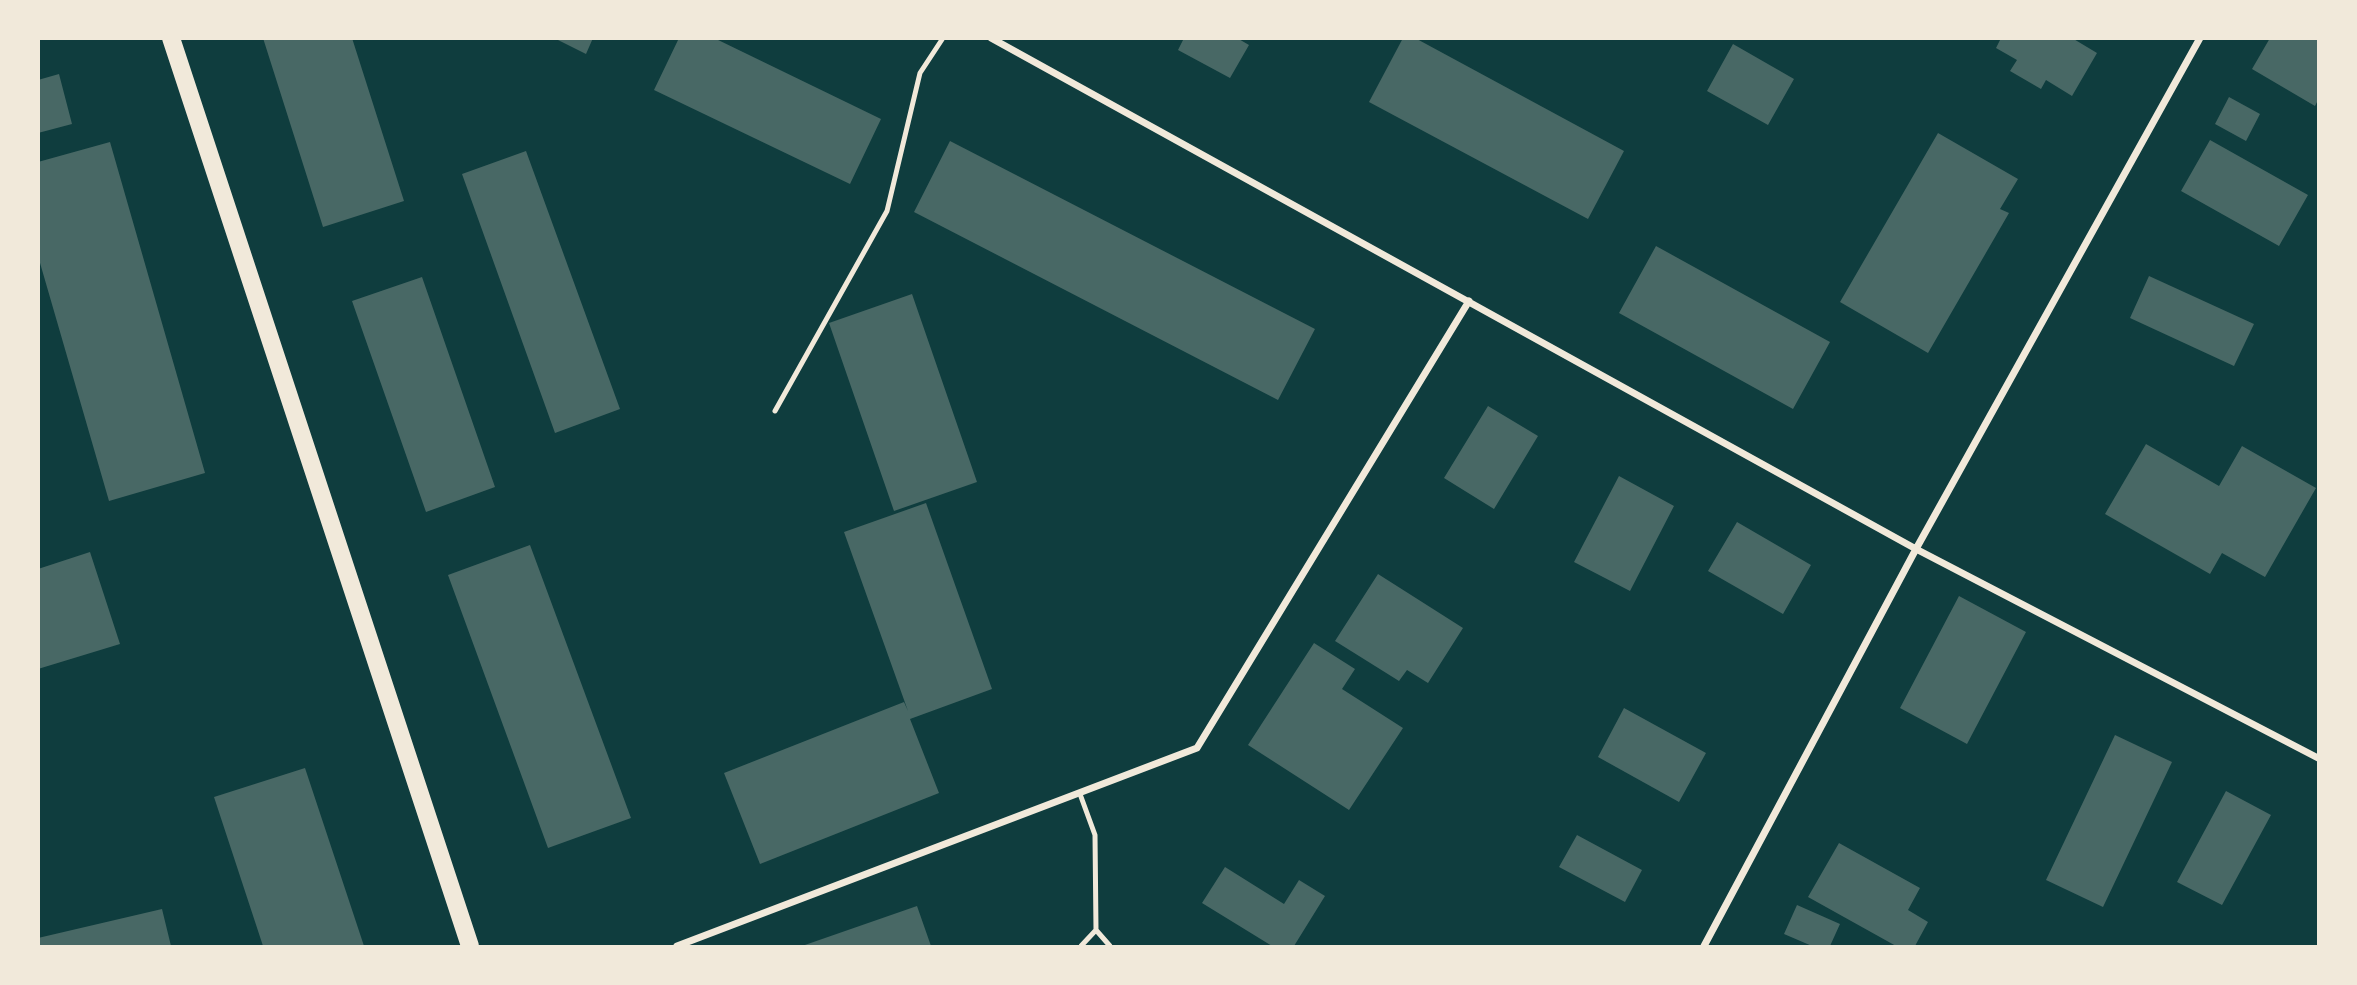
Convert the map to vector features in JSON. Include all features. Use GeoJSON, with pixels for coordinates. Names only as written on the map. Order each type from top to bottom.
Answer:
{"type":"FeatureCollection","features":[{"type":"Feature","properties":{"kind":"main road"},"geometry":{"type":"LineString","coordinates":[[171,38],[470,947]]}},
{"type":"Feature","properties":{"kind":"street"},"geometry":{"type":"LineString","coordinates":[[991,38],[1916,549],[2319,758]]}},
{"type":"Feature","properties":{"kind":"street"},"geometry":{"type":"LineString","coordinates":[[1704,947],[1916,549],[2200,38]]}},
{"type":"Feature","properties":{"kind":"street"},"geometry":{"type":"LineString","coordinates":[[677,947],[1197,748],[1469,301]]}},
{"type":"Feature","properties":{"kind":"lane"},"geometry":{"type":"LineString","coordinates":[[775,411],[887,211],[920,73],[943,38]]}},
{"type":"Feature","properties":{"kind":"lane"},"geometry":{"type":"LineString","coordinates":[[1080,794],[1095,835],[1096,930],[1110,947]]}},
{"type":"Feature","properties":{"kind":"lane"},"geometry":{"type":"LineString","coordinates":[[1082,947],[1096,930]]}},
{"type":"Feature","properties":{"kind":"building"},"geometry":{"type":"Polygon","coordinates":[[[263,38],[352,38],[404,201],[323,227],[263,38]]]}},
{"type":"Feature","properties":{"kind":"building"},"geometry":{"type":"Polygon","coordinates":[[[554,38],[593,38],[586,54],[554,38]]]}},
{"type":"Feature","properties":{"kind":"building"},"geometry":{"type":"Polygon","coordinates":[[[679,38],[714,38],[881,119],[850,184],[654,90],[679,38]]]}},
{"type":"Feature","properties":{"kind":"building"},"geometry":{"type":"Polygon","coordinates":[[[1184,38],[1237,38],[1249,45],[1230,78],[1178,50],[1184,38]]]}},
{"type":"Feature","properties":{"kind":"building"},"geometry":{"type":"Polygon","coordinates":[[[1403,38],[1415,38],[1624,151],[1588,219],[1369,102],[1403,38]]]}},
{"type":"Feature","properties":{"kind":"building"},"geometry":{"type":"Polygon","coordinates":[[[2001,38],[2072,38],[2097,53],[2072,96],[2046,80],[2041,89],[2010,71],[2017,60],[1996,48],[2001,38]]]}},
{"type":"Feature","properties":{"kind":"building"},"geometry":{"type":"Polygon","coordinates":[[[2270,38],[2318,38],[2318,100],[2315,106],[2252,69],[2270,38]]]}},
{"type":"Feature","properties":{"kind":"building"},"geometry":{"type":"Polygon","coordinates":[[[1733,44],[1794,79],[1768,125],[1707,91],[1733,44]]]}},
{"type":"Feature","properties":{"kind":"building"},"geometry":{"type":"Polygon","coordinates":[[[59,74],[72,124],[38,133],[38,80],[59,74]]]}},
{"type":"Feature","properties":{"kind":"building"},"geometry":{"type":"Polygon","coordinates":[[[2229,97],[2260,114],[2246,141],[2215,124],[2229,97]]]}},
{"type":"Feature","properties":{"kind":"building"},"geometry":{"type":"Polygon","coordinates":[[[1938,133],[2018,179],[2000,209],[2009,213],[1928,353],[1840,302],[1938,133]]]}},
{"type":"Feature","properties":{"kind":"building"},"geometry":{"type":"Polygon","coordinates":[[[2210,140],[2308,195],[2279,246],[2181,191],[2210,140]]]}},
{"type":"Feature","properties":{"kind":"building"},"geometry":{"type":"Polygon","coordinates":[[[950,141],[1315,329],[1278,400],[914,212],[950,141]]]}},
{"type":"Feature","properties":{"kind":"building"},"geometry":{"type":"Polygon","coordinates":[[[110,142],[205,473],[109,501],[38,256],[38,162],[110,142]]]}},
{"type":"Feature","properties":{"kind":"building"},"geometry":{"type":"Polygon","coordinates":[[[526,151],[620,409],[555,433],[462,174],[526,151]]]}},
{"type":"Feature","properties":{"kind":"building"},"geometry":{"type":"Polygon","coordinates":[[[1656,246],[1830,342],[1793,409],[1619,313],[1656,246]]]}},
{"type":"Feature","properties":{"kind":"building"},"geometry":{"type":"Polygon","coordinates":[[[2149,276],[2254,324],[2234,366],[2130,318],[2149,276]]]}},
{"type":"Feature","properties":{"kind":"building"},"geometry":{"type":"Polygon","coordinates":[[[422,277],[495,487],[426,512],[352,301],[422,277]]]}},
{"type":"Feature","properties":{"kind":"building"},"geometry":{"type":"Polygon","coordinates":[[[912,294],[977,482],[894,511],[829,323],[912,294]]]}},
{"type":"Feature","properties":{"kind":"building"},"geometry":{"type":"Polygon","coordinates":[[[1488,406],[1538,436],[1494,509],[1444,478],[1488,406]]]}},
{"type":"Feature","properties":{"kind":"building"},"geometry":{"type":"Polygon","coordinates":[[[2146,444],[2219,486],[2242,446],[2316,488],[2265,577],[2222,553],[2210,574],[2105,514],[2146,444]]]}},
{"type":"Feature","properties":{"kind":"building"},"geometry":{"type":"Polygon","coordinates":[[[1619,476],[1674,506],[1630,591],[1574,562],[1619,476]]]}},
{"type":"Feature","properties":{"kind":"building"},"geometry":{"type":"Polygon","coordinates":[[[926,503],[992,689],[910,719],[939,793],[760,864],[724,773],[904,702],[908,711],[844,532],[926,503]]]}},
{"type":"Feature","properties":{"kind":"building"},"geometry":{"type":"Polygon","coordinates":[[[1737,522],[1811,565],[1783,614],[1708,571],[1737,522]]]}},
{"type":"Feature","properties":{"kind":"building"},"geometry":{"type":"Polygon","coordinates":[[[530,545],[631,818],[548,848],[448,575],[530,545]]]}},
{"type":"Feature","properties":{"kind":"building"},"geometry":{"type":"Polygon","coordinates":[[[90,552],[120,644],[38,669],[38,569],[90,552]]]}},
{"type":"Feature","properties":{"kind":"building"},"geometry":{"type":"Polygon","coordinates":[[[1378,574],[1463,628],[1428,683],[1407,670],[1399,681],[1335,641],[1378,574]]]}},
{"type":"Feature","properties":{"kind":"building"},"geometry":{"type":"Polygon","coordinates":[[[1959,596],[2026,632],[1967,744],[1900,708],[1959,596]]]}},
{"type":"Feature","properties":{"kind":"building"},"geometry":{"type":"Polygon","coordinates":[[[1314,643],[1355,669],[1342,689],[1403,728],[1349,810],[1248,745],[1314,643]]]}},
{"type":"Feature","properties":{"kind":"building"},"geometry":{"type":"Polygon","coordinates":[[[1624,708],[1706,753],[1679,802],[1598,757],[1624,708]]]}},
{"type":"Feature","properties":{"kind":"building"},"geometry":{"type":"Polygon","coordinates":[[[2115,735],[2172,762],[2103,907],[2046,880],[2115,735]]]}},
{"type":"Feature","properties":{"kind":"building"},"geometry":{"type":"Polygon","coordinates":[[[305,768],[364,946],[263,946],[214,797],[305,768]]]}},
{"type":"Feature","properties":{"kind":"building"},"geometry":{"type":"Polygon","coordinates":[[[2226,791],[2271,815],[2222,905],[2177,882],[2226,791]]]}},
{"type":"Feature","properties":{"kind":"building"},"geometry":{"type":"Polygon","coordinates":[[[1577,835],[1642,870],[1625,902],[1559,867],[1577,835]]]}},
{"type":"Feature","properties":{"kind":"building"},"geometry":{"type":"Polygon","coordinates":[[[1839,843],[1920,888],[1908,910],[1928,922],[1915,946],[1896,946],[1808,897],[1839,843]]]}},
{"type":"Feature","properties":{"kind":"building"},"geometry":{"type":"Polygon","coordinates":[[[1225,867],[1284,904],[1299,880],[1325,896],[1294,946],[1272,946],[1202,903],[1225,867]]]}},
{"type":"Feature","properties":{"kind":"building"},"geometry":{"type":"Polygon","coordinates":[[[1797,905],[1840,924],[1830,946],[1812,946],[1784,934],[1797,905]]]}},
{"type":"Feature","properties":{"kind":"building"},"geometry":{"type":"Polygon","coordinates":[[[917,906],[931,946],[802,946],[917,906]]]}},
{"type":"Feature","properties":{"kind":"building"},"geometry":{"type":"Polygon","coordinates":[[[162,909],[171,946],[38,946],[38,938],[162,909]]]}}]}
